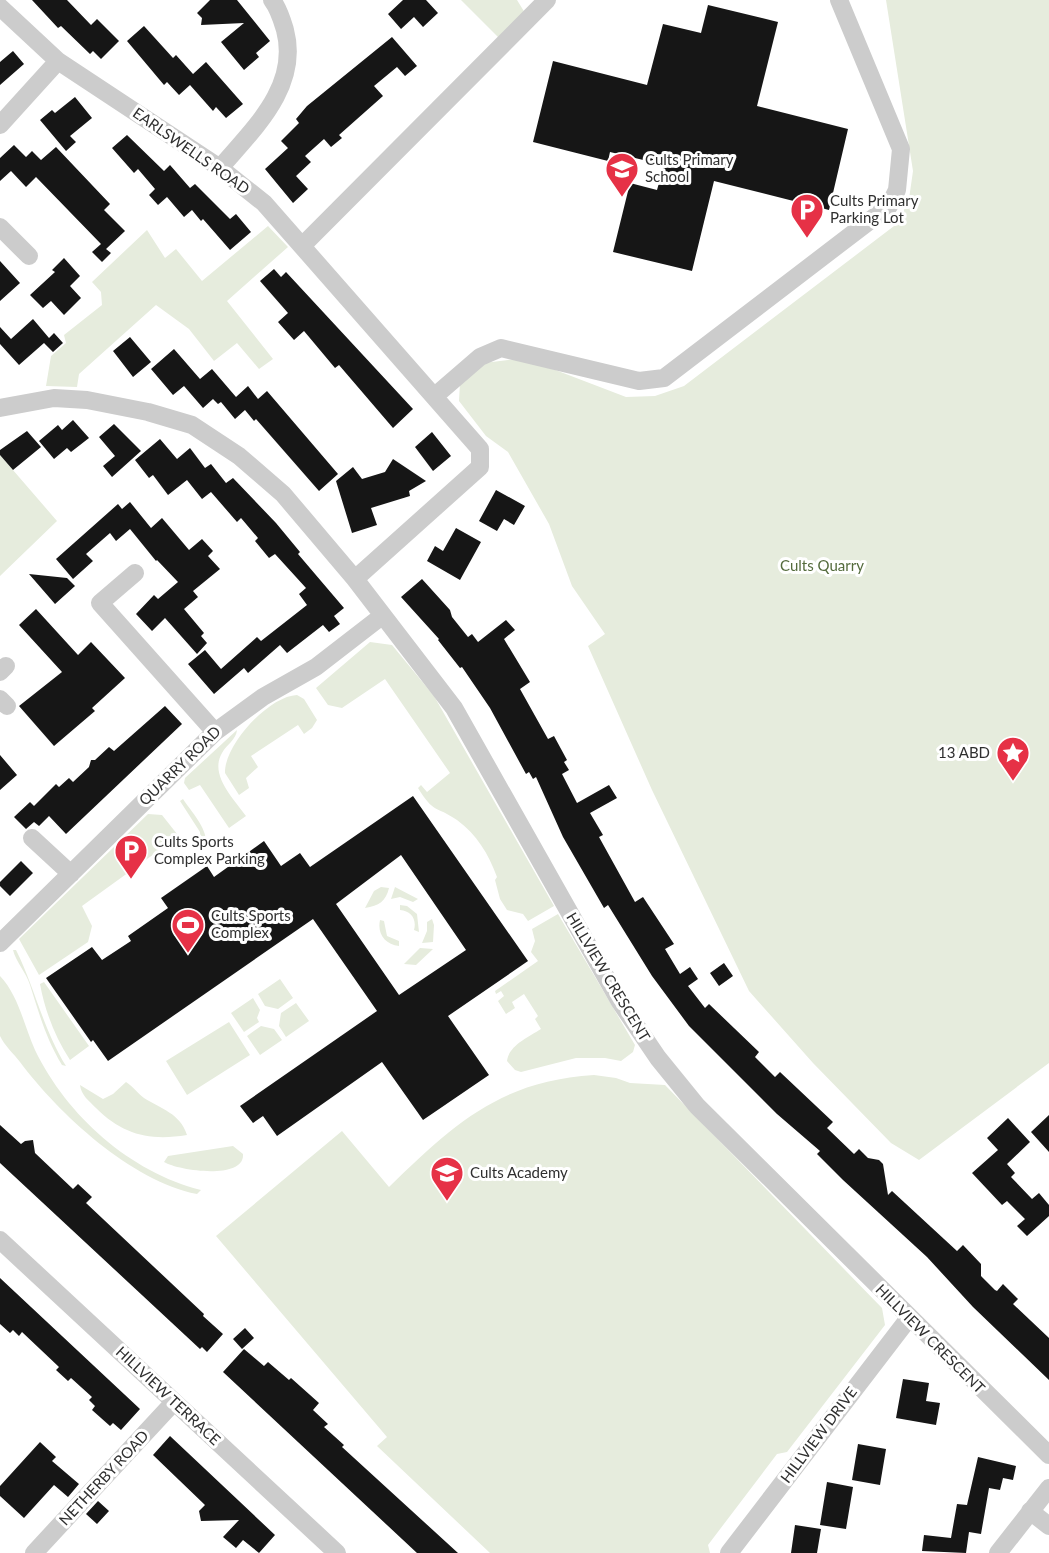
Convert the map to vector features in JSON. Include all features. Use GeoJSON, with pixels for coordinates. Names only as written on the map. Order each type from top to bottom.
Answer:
{"type":"FeatureCollection","features":[{"type":"Feature","properties":{"kind":"street"},"geometry":{"type":"LineString","coordinates":[[220,168],[268,111],[286,75],[287,38],[272,0]]}},
{"type":"Feature","properties":{"kind":"street"},"geometry":{"type":"LineString","coordinates":[[303,245],[547,0]]}},
{"type":"Feature","properties":{"kind":"street"},"geometry":{"type":"LineString","coordinates":[[436,395],[480,357],[501,348],[639,381],[664,378],[890,206],[897,190],[901,149],[838,0]]}},
{"type":"Feature","properties":{"kind":"street","name":"EARLSWELLS ROAD"},"geometry":{"type":"LineString","coordinates":[[0,7],[58,61],[220,168],[264,203],[436,395],[480,449],[480,467],[355,579]]}},
{"type":"Feature","properties":{"kind":"street"},"geometry":{"type":"LineString","coordinates":[[0,125],[58,61]]}},
{"type":"Feature","properties":{"kind":"street"},"geometry":{"type":"LineString","coordinates":[[0,227],[29,256]]}},
{"type":"Feature","properties":{"kind":"street","name":"HILLVIEW CRESCENT"},"geometry":{"type":"LineString","coordinates":[[0,408],[54,398],[87,400],[148,412],[192,425],[239,456],[283,494],[355,579],[454,708],[620,1002],[658,1058],[697,1106],[1049,1455]]}},
{"type":"Feature","properties":{"kind":"street"},"geometry":{"type":"LineString","coordinates":[[135,573],[100,603],[214,732]]}},
{"type":"Feature","properties":{"kind":"street","name":"QUARRY ROAD"},"geometry":{"type":"LineString","coordinates":[[0,943],[214,732],[263,697],[316,667],[382,616]]}},
{"type":"Feature","properties":{"kind":"street"},"geometry":{"type":"LineString","coordinates":[[32,838],[70,874]]}},
{"type":"Feature","properties":{"kind":"street","name":"HILLVIEW TERRACE"},"geometry":{"type":"LineString","coordinates":[[0,1239],[337,1553]]}},
{"type":"Feature","properties":{"kind":"street","name":"HILLVIEW DRIVE"},"geometry":{"type":"LineString","coordinates":[[729,1553],[909,1318]]}},
{"type":"Feature","properties":{"kind":"street","name":"NETHERBY ROAD"},"geometry":{"type":"LineString","coordinates":[[34,1553],[174,1402]]}},
{"type":"Feature","properties":{"kind":"street"},"geometry":{"type":"LineString","coordinates":[[998,1553],[1049,1488]]}},
{"type":"Feature","properties":{"kind":"street"},"geometry":{"type":"LineString","coordinates":[[1030,1511],[1049,1526]]}},
{"type":"Feature","properties":{"kind":"green space"},"geometry":{"type":"Polygon","coordinates":[[[461,0],[517,0],[525,13],[500,39],[461,0]]]}},
{"type":"Feature","properties":{"kind":"green space","name":"Cults Quarry"},"geometry":{"type":"Polygon","coordinates":[[[886,0],[1049,0],[1049,1063],[919,1160],[891,1143],[813,1063],[749,991],[652,790],[588,646],[605,634],[572,586],[549,524],[508,452],[486,436],[459,401],[460,383],[484,363],[524,358],[626,397],[655,396],[684,386],[898,223],[909,199],[913,171],[886,0]]]}},
{"type":"Feature","properties":{"kind":"green space"},"geometry":{"type":"Polygon","coordinates":[[[268,226],[288,247],[227,301],[273,359],[259,369],[237,343],[214,361],[189,329],[156,305],[79,374],[77,387],[46,386],[51,356],[66,343],[64,335],[102,305],[101,292],[92,282],[147,230],[165,258],[176,249],[202,281],[268,226]]]}},
{"type":"Feature","properties":{"kind":"green space"},"geometry":{"type":"Polygon","coordinates":[[[0,455],[57,521],[0,576],[0,455]]]}},
{"type":"Feature","properties":{"kind":"green space"},"geometry":{"type":"Polygon","coordinates":[[[370,642],[392,645],[434,696],[554,906],[528,921],[523,914],[507,910],[500,899],[495,880],[497,877],[481,845],[457,820],[432,806],[418,788],[421,785],[427,792],[450,773],[385,679],[342,708],[328,705],[316,688],[370,642]]]}},
{"type":"Feature","properties":{"kind":"green space"},"geometry":{"type":"Polygon","coordinates":[[[297,695],[304,699],[317,720],[304,734],[298,725],[251,756],[258,767],[246,778],[249,788],[239,795],[225,773],[232,749],[250,724],[262,713],[286,697],[297,695]]]}},
{"type":"Feature","properties":{"kind":"green space"},"geometry":{"type":"Polygon","coordinates":[[[237,730],[235,737],[222,753],[219,770],[225,786],[246,816],[229,828],[200,785],[189,790],[184,783],[185,778],[237,730]]]}},
{"type":"Feature","properties":{"kind":"green space"},"geometry":{"type":"Polygon","coordinates":[[[183,799],[205,833],[206,846],[201,848],[200,832],[180,801],[183,799]]]}},
{"type":"Feature","properties":{"kind":"green space"},"geometry":{"type":"Polygon","coordinates":[[[148,814],[162,815],[181,839],[178,849],[172,841],[82,906],[92,926],[88,942],[39,975],[19,939],[148,814]]]}},
{"type":"Feature","properties":{"kind":"green space"},"geometry":{"type":"Polygon","coordinates":[[[381,887],[389,888],[384,900],[365,908],[374,891],[381,887]]]}},
{"type":"Feature","properties":{"kind":"green space"},"geometry":{"type":"Polygon","coordinates":[[[395,887],[418,899],[413,902],[400,897],[391,899],[395,887]]]}},
{"type":"Feature","properties":{"kind":"green space"},"geometry":{"type":"Polygon","coordinates":[[[400,905],[407,906],[417,914],[419,932],[414,930],[415,922],[412,916],[400,910],[400,905]]]}},
{"type":"Feature","properties":{"kind":"green space"},"geometry":{"type":"Polygon","coordinates":[[[558,914],[635,1045],[633,1052],[621,1061],[605,1058],[576,1058],[521,1072],[515,1070],[507,1061],[511,1050],[541,1029],[535,1019],[538,1016],[524,994],[512,1002],[515,1008],[506,1014],[498,1001],[504,996],[501,991],[496,994],[495,991],[538,961],[531,952],[535,941],[532,929],[558,914]]]}},
{"type":"Feature","properties":{"kind":"green space"},"geometry":{"type":"Polygon","coordinates":[[[432,919],[433,942],[422,943],[427,931],[427,922],[432,919]]]}},
{"type":"Feature","properties":{"kind":"green space"},"geometry":{"type":"Polygon","coordinates":[[[380,920],[384,921],[387,936],[399,941],[399,946],[386,941],[383,937],[379,925],[380,920]]]}},
{"type":"Feature","properties":{"kind":"green space"},"geometry":{"type":"Polygon","coordinates":[[[420,948],[433,949],[416,965],[404,964],[420,948]]]}},
{"type":"Feature","properties":{"kind":"green space"},"geometry":{"type":"Polygon","coordinates":[[[13,950],[16,950],[23,964],[51,1038],[66,1066],[62,1065],[43,1026],[28,980],[13,950]]]}},
{"type":"Feature","properties":{"kind":"green space"},"geometry":{"type":"Polygon","coordinates":[[[0,976],[17,1002],[35,1050],[48,1074],[83,1119],[126,1155],[175,1182],[201,1190],[197,1194],[172,1187],[122,1160],[98,1143],[36,1082],[0,1036],[0,976]]]}},
{"type":"Feature","properties":{"kind":"green space"},"geometry":{"type":"Polygon","coordinates":[[[280,979],[293,998],[278,1009],[265,1006],[258,994],[280,979]]]}},
{"type":"Feature","properties":{"kind":"green space"},"geometry":{"type":"Polygon","coordinates":[[[44,982],[89,1046],[70,1060],[55,1033],[48,1014],[40,984],[44,982]]]}},
{"type":"Feature","properties":{"kind":"green space"},"geometry":{"type":"Polygon","coordinates":[[[253,998],[260,1010],[257,1018],[259,1022],[244,1032],[231,1013],[253,998]]]}},
{"type":"Feature","properties":{"kind":"green space"},"geometry":{"type":"Polygon","coordinates":[[[296,1003],[309,1021],[286,1037],[279,1026],[281,1013],[296,1003]]]}},
{"type":"Feature","properties":{"kind":"green space"},"geometry":{"type":"Polygon","coordinates":[[[229,1022],[250,1055],[187,1095],[166,1061],[229,1022]]]}},
{"type":"Feature","properties":{"kind":"green space"},"geometry":{"type":"Polygon","coordinates":[[[261,1026],[274,1029],[282,1040],[260,1055],[247,1036],[261,1026]]]}},
{"type":"Feature","properties":{"kind":"green space"},"geometry":{"type":"Polygon","coordinates":[[[594,1075],[616,1078],[630,1083],[665,1085],[882,1308],[885,1325],[787,1452],[777,1454],[708,1545],[710,1553],[490,1553],[377,1446],[387,1437],[216,1236],[342,1131],[389,1187],[458,1125],[505,1096],[531,1086],[594,1075]]]}},
{"type":"Feature","properties":{"kind":"green space"},"geometry":{"type":"Polygon","coordinates":[[[126,1082],[144,1098],[180,1121],[187,1135],[149,1136],[127,1130],[96,1108],[84,1095],[80,1085],[103,1099],[113,1094],[126,1082]]]}},
{"type":"Feature","properties":{"kind":"green space"},"geometry":{"type":"Polygon","coordinates":[[[233,1146],[243,1154],[241,1162],[223,1170],[196,1170],[164,1162],[168,1156],[233,1146]]]}},
{"type":"Feature","properties":{"kind":"building"},"geometry":{"type":"Polygon","coordinates":[[[32,0],[67,0],[91,25],[97,19],[119,41],[101,59],[93,51],[90,54],[61,26],[58,28],[32,0]]]}},
{"type":"Feature","properties":{"kind":"building"},"geometry":{"type":"Polygon","coordinates":[[[210,0],[237,0],[270,41],[256,53],[259,57],[244,70],[221,42],[244,23],[201,25],[202,18],[197,13],[210,0]]]}},
{"type":"Feature","properties":{"kind":"building"},"geometry":{"type":"Polygon","coordinates":[[[403,0],[426,0],[438,13],[423,27],[414,17],[401,29],[388,14],[403,0]]]}},
{"type":"Feature","properties":{"kind":"building"},"geometry":{"type":"Polygon","coordinates":[[[708,5],[778,22],[757,106],[848,129],[829,210],[714,181],[692,271],[613,252],[630,183],[657,190],[664,165],[610,152],[608,161],[533,142],[553,61],[647,85],[663,24],[701,33],[708,5]]]}},
{"type":"Feature","properties":{"kind":"building"},"geometry":{"type":"Polygon","coordinates":[[[144,26],[173,58],[176,55],[193,74],[206,62],[243,104],[226,118],[216,107],[213,111],[190,85],[179,95],[167,82],[164,85],[127,41],[144,26]]]}},
{"type":"Feature","properties":{"kind":"building"},"geometry":{"type":"Polygon","coordinates":[[[392,37],[417,66],[405,76],[397,67],[374,86],[383,96],[339,135],[342,138],[331,147],[324,139],[305,156],[311,162],[296,176],[308,189],[293,203],[265,169],[288,148],[281,141],[299,123],[296,119],[307,106],[392,37]]]}},
{"type":"Feature","properties":{"kind":"building"},"geometry":{"type":"Polygon","coordinates":[[[13,51],[24,64],[0,85],[0,62],[13,51]]]}},
{"type":"Feature","properties":{"kind":"building"},"geometry":{"type":"Polygon","coordinates":[[[75,97],[92,118],[70,136],[76,142],[66,151],[40,120],[52,110],[55,113],[75,97]]]}},
{"type":"Feature","properties":{"kind":"building"},"geometry":{"type":"Polygon","coordinates":[[[127,135],[164,171],[170,165],[190,188],[195,184],[230,219],[236,214],[251,232],[230,250],[192,210],[184,217],[167,197],[158,205],[149,195],[155,189],[138,169],[134,173],[112,148],[127,135]]]}},
{"type":"Feature","properties":{"kind":"building"},"geometry":{"type":"Polygon","coordinates":[[[14,145],[26,157],[32,151],[41,160],[56,147],[110,204],[104,210],[125,231],[106,249],[111,253],[102,262],[92,252],[101,244],[36,177],[26,187],[11,171],[0,181],[0,158],[14,145]]]}},
{"type":"Feature","properties":{"kind":"building"},"geometry":{"type":"Polygon","coordinates":[[[64,258],[80,276],[70,286],[81,298],[64,315],[51,301],[43,308],[30,295],[55,272],[52,270],[64,258]]]}},
{"type":"Feature","properties":{"kind":"building"},"geometry":{"type":"Polygon","coordinates":[[[0,261],[20,283],[0,301],[0,261]]]}},
{"type":"Feature","properties":{"kind":"building"},"geometry":{"type":"Polygon","coordinates":[[[274,269],[281,277],[286,272],[413,409],[393,428],[339,365],[335,368],[304,331],[294,340],[278,322],[288,313],[260,281],[274,269]]]}},
{"type":"Feature","properties":{"kind":"building"},"geometry":{"type":"Polygon","coordinates":[[[33,319],[49,338],[54,333],[63,343],[53,352],[44,343],[19,365],[0,344],[0,327],[11,339],[33,319]]]}},
{"type":"Feature","properties":{"kind":"building"},"geometry":{"type":"Polygon","coordinates":[[[130,337],[151,362],[133,377],[113,351],[130,337]]]}},
{"type":"Feature","properties":{"kind":"building"},"geometry":{"type":"Polygon","coordinates":[[[174,349],[200,379],[212,369],[236,397],[248,386],[258,399],[267,391],[338,474],[319,491],[256,419],[254,421],[245,410],[235,419],[221,402],[218,404],[213,399],[203,408],[184,386],[173,395],[151,369],[174,349]]]}},
{"type":"Feature","properties":{"kind":"building"},"geometry":{"type":"Polygon","coordinates":[[[73,420],[89,438],[71,452],[67,448],[54,459],[39,441],[58,425],[62,430],[73,420]]]}},
{"type":"Feature","properties":{"kind":"building"},"geometry":{"type":"Polygon","coordinates":[[[114,424],[141,451],[112,477],[103,466],[115,456],[99,437],[114,424]]]}},
{"type":"Feature","properties":{"kind":"building"},"geometry":{"type":"Polygon","coordinates":[[[27,431],[41,447],[13,470],[0,455],[0,450],[27,431]]]}},
{"type":"Feature","properties":{"kind":"building"},"geometry":{"type":"Polygon","coordinates":[[[432,432],[451,456],[433,471],[415,447],[432,432]]]}},
{"type":"Feature","properties":{"kind":"building"},"geometry":{"type":"Polygon","coordinates":[[[160,439],[177,459],[190,448],[205,468],[211,464],[226,483],[233,478],[276,523],[300,552],[298,554],[344,608],[334,616],[340,624],[329,632],[323,625],[287,653],[280,645],[248,673],[244,668],[214,694],[188,664],[205,650],[221,669],[257,637],[261,641],[307,605],[299,594],[306,588],[275,554],[269,558],[255,541],[258,538],[241,518],[237,522],[211,492],[202,499],[187,480],[168,495],[153,475],[149,478],[135,460],[160,439]]]}},
{"type":"Feature","properties":{"kind":"building"},"geometry":{"type":"Polygon","coordinates":[[[393,459],[426,481],[409,491],[410,496],[371,508],[377,525],[352,533],[336,481],[353,467],[362,479],[385,472],[393,459]]]}},
{"type":"Feature","properties":{"kind":"building"},"geometry":{"type":"Polygon","coordinates":[[[496,490],[525,506],[514,525],[504,519],[497,531],[479,521],[496,490]]]}},
{"type":"Feature","properties":{"kind":"building"},"geometry":{"type":"Polygon","coordinates":[[[130,502],[151,528],[162,518],[189,550],[202,539],[213,551],[208,556],[220,569],[193,591],[198,597],[184,609],[204,633],[201,636],[207,643],[197,654],[165,618],[152,631],[136,614],[154,595],[158,599],[178,582],[156,561],[130,529],[116,541],[110,533],[86,554],[93,561],[73,579],[56,559],[118,504],[122,509],[130,502]]]}},
{"type":"Feature","properties":{"kind":"building"},"geometry":{"type":"Polygon","coordinates":[[[456,528],[481,542],[460,580],[427,561],[435,546],[443,551],[456,528]]]}},
{"type":"Feature","properties":{"kind":"building"},"geometry":{"type":"Polygon","coordinates":[[[29,574],[67,578],[75,586],[55,604],[29,574]]]}},
{"type":"Feature","properties":{"kind":"building"},"geometry":{"type":"Polygon","coordinates":[[[422,579],[450,610],[452,617],[468,637],[472,634],[478,642],[506,620],[515,630],[504,639],[530,682],[520,689],[548,739],[554,736],[567,760],[564,762],[569,770],[562,774],[577,803],[609,785],[617,798],[590,813],[603,835],[599,837],[635,902],[643,897],[674,944],[665,949],[680,974],[690,967],[698,979],[688,986],[705,1008],[709,1004],[759,1052],[755,1057],[775,1077],[780,1072],[833,1122],[827,1128],[854,1154],[859,1149],[868,1158],[879,1160],[883,1164],[888,1195],[892,1191],[957,1251],[963,1245],[981,1264],[981,1276],[995,1290],[997,1291],[1003,1284],[1018,1299],[1013,1304],[1049,1338],[1049,1380],[973,1307],[927,1257],[817,1154],[820,1151],[777,1114],[689,1026],[652,976],[608,905],[604,908],[563,837],[536,777],[533,779],[529,772],[526,774],[490,708],[462,667],[460,668],[439,639],[401,597],[422,579]]]}},
{"type":"Feature","properties":{"kind":"building"},"geometry":{"type":"Polygon","coordinates":[[[36,609],[78,655],[91,642],[125,678],[92,708],[95,711],[54,746],[19,706],[62,672],[19,625],[36,609]]]}},
{"type":"Feature","properties":{"kind":"building"},"geometry":{"type":"Polygon","coordinates":[[[165,706],[182,724],[66,834],[49,816],[39,826],[34,822],[26,829],[14,817],[30,802],[34,806],[56,784],[59,787],[69,778],[73,782],[89,767],[91,760],[95,760],[109,747],[114,751],[165,706]]]}},
{"type":"Feature","properties":{"kind":"building"},"geometry":{"type":"Polygon","coordinates":[[[0,755],[17,775],[0,790],[0,755]]]}},
{"type":"Feature","properties":{"kind":"building"},"geometry":{"type":"Polygon","coordinates":[[[413,796],[528,961],[448,1016],[489,1075],[423,1120],[382,1062],[277,1136],[263,1116],[253,1123],[240,1106],[377,1011],[313,919],[108,1061],[93,1040],[91,1042],[46,978],[92,947],[102,960],[131,941],[128,936],[168,908],[161,898],[207,866],[214,877],[264,841],[281,866],[300,853],[310,867],[413,796]],[[401,855],[336,904],[399,995],[466,950],[401,855]]]}},
{"type":"Feature","properties":{"kind":"building"},"geometry":{"type":"Polygon","coordinates":[[[21,861],[33,873],[10,896],[0,886],[0,882],[21,861]]]}},
{"type":"Feature","properties":{"kind":"building"},"geometry":{"type":"Polygon","coordinates":[[[724,963],[733,976],[719,986],[710,973],[724,963]]]}},
{"type":"Feature","properties":{"kind":"building"},"geometry":{"type":"Polygon","coordinates":[[[1049,1115],[1049,1152],[1031,1132],[1049,1115]]]}},
{"type":"Feature","properties":{"kind":"building"},"geometry":{"type":"Polygon","coordinates":[[[1008,1118],[1030,1142],[1007,1164],[1015,1173],[1011,1177],[1032,1199],[1039,1193],[1049,1205],[1049,1216],[1027,1236],[1017,1226],[1025,1219],[1007,1201],[1002,1205],[972,1173],[998,1150],[987,1138],[1008,1118]]]}},
{"type":"Feature","properties":{"kind":"building"},"geometry":{"type":"Polygon","coordinates":[[[0,1125],[21,1144],[33,1140],[35,1153],[73,1189],[78,1184],[92,1197],[86,1203],[223,1334],[207,1352],[202,1347],[200,1349],[0,1163],[0,1125]]]}},
{"type":"Feature","properties":{"kind":"building"},"geometry":{"type":"Polygon","coordinates":[[[0,1278],[140,1409],[121,1430],[113,1423],[110,1426],[92,1410],[95,1406],[89,1400],[92,1397],[71,1378],[68,1381],[56,1370],[59,1367],[22,1332],[19,1336],[13,1330],[10,1333],[0,1324],[0,1278]]]}},
{"type":"Feature","properties":{"kind":"building"},"geometry":{"type":"Polygon","coordinates":[[[245,1328],[254,1338],[242,1349],[233,1339],[245,1328]]]}},
{"type":"Feature","properties":{"kind":"building"},"geometry":{"type":"Polygon","coordinates":[[[244,1349],[264,1366],[268,1362],[289,1380],[291,1378],[319,1403],[313,1410],[328,1424],[324,1427],[344,1445],[342,1447],[458,1553],[417,1553],[223,1372],[244,1349]]]}},
{"type":"Feature","properties":{"kind":"building"},"geometry":{"type":"Polygon","coordinates":[[[903,1379],[929,1383],[926,1401],[940,1403],[936,1425],[896,1418],[903,1379]]]}},
{"type":"Feature","properties":{"kind":"building"},"geometry":{"type":"Polygon","coordinates":[[[170,1436],[275,1535],[259,1553],[243,1540],[236,1548],[223,1537],[239,1520],[201,1521],[199,1511],[205,1505],[153,1455],[170,1436]]]}},
{"type":"Feature","properties":{"kind":"building"},"geometry":{"type":"Polygon","coordinates":[[[40,1442],[56,1457],[52,1461],[79,1484],[68,1497],[54,1485],[24,1518],[0,1496],[0,1486],[40,1442]]]}},
{"type":"Feature","properties":{"kind":"building"},"geometry":{"type":"Polygon","coordinates":[[[858,1444],[886,1449],[880,1485],[852,1480],[858,1444]]]}},
{"type":"Feature","properties":{"kind":"building"},"geometry":{"type":"Polygon","coordinates":[[[978,1457],[1016,1466],[1013,1480],[1003,1478],[1000,1490],[989,1488],[981,1534],[969,1532],[966,1553],[922,1551],[924,1535],[951,1538],[957,1504],[967,1505],[978,1457]]]}},
{"type":"Feature","properties":{"kind":"building"},"geometry":{"type":"Polygon","coordinates":[[[827,1482],[853,1487],[846,1529],[820,1525],[827,1482]]]}},
{"type":"Feature","properties":{"kind":"building"},"geometry":{"type":"Polygon","coordinates":[[[98,1501],[109,1511],[97,1524],[86,1514],[98,1501]]]}},
{"type":"Feature","properties":{"kind":"building"},"geometry":{"type":"Polygon","coordinates":[[[795,1525],[821,1529],[817,1553],[791,1553],[795,1525]]]}},
{"type":"Feature","properties":{"kind":"place","name":"Cults Primary School"},"geometry":{"type":"Point","coordinates":[622,198]}},
{"type":"Feature","properties":{"kind":"place","name":"Cults Primary Parking Lot"},"geometry":{"type":"Point","coordinates":[807,239]}},
{"type":"Feature","properties":{"kind":"place","name":"13 ABD"},"geometry":{"type":"Point","coordinates":[1013,782]}},
{"type":"Feature","properties":{"kind":"place","name":"Cults Sports Complex Parking"},"geometry":{"type":"Point","coordinates":[131,880]}},
{"type":"Feature","properties":{"kind":"place","name":"Cults Sports Complex"},"geometry":{"type":"Point","coordinates":[188,954]}},
{"type":"Feature","properties":{"kind":"place","name":"Cults Academy"},"geometry":{"type":"Point","coordinates":[447,1202]}}]}
